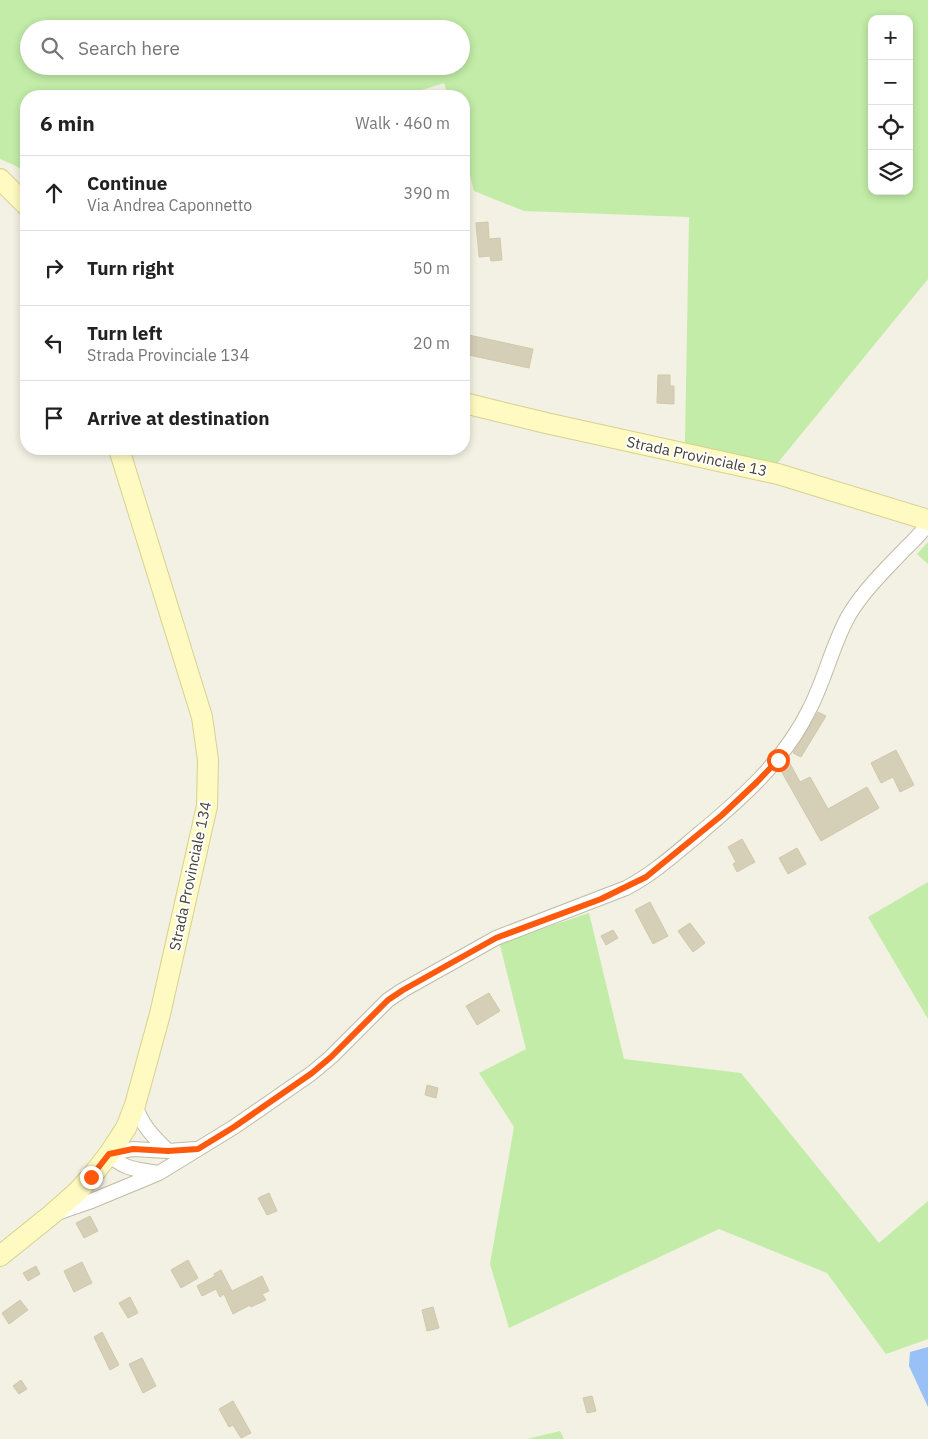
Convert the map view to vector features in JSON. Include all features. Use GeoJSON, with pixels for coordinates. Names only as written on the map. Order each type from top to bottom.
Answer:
{"type":"FeatureCollection","features":[{"type":"Feature","properties":{"kind":"main road"},"geometry":{"type":"LineString","coordinates":[[0,173],[20,184]]}},
{"type":"Feature","properties":{"kind":"main road"},"geometry":{"type":"LineString","coordinates":[[0,179],[20,199]]}},
{"type":"Feature","properties":{"kind":"main road","name":"Strada Provinciale 13"},"geometry":{"type":"LineString","coordinates":[[470,405],[546,424],[778,474],[928,522]]}},
{"type":"Feature","properties":{"kind":"main road","name":"Strada Provinciale 134"},"geometry":{"type":"LineString","coordinates":[[0,1256],[81,1188],[109,1154],[126,1128],[135,1105],[160,1014],[207,806],[208,760],[202,717],[121,455]]}},
{"type":"Feature","properties":{"kind":"street"},"geometry":{"type":"LineString","coordinates":[[51,1215],[90,1202],[159,1173],[234,1127],[312,1073],[331,1057],[388,1000],[403,990],[496,938],[601,899],[646,877],[722,815],[778,760],[797,734],[810,709],[838,637],[862,595],[928,522]]}},
{"type":"Feature","properties":{"kind":"street"},"geometry":{"type":"LineString","coordinates":[[135,1105],[140,1120],[168,1151]]}},
{"type":"Feature","properties":{"kind":"street"},"geometry":{"type":"LineString","coordinates":[[109,1154],[133,1149],[168,1151],[198,1149]]}},
{"type":"Feature","properties":{"kind":"street"},"geometry":{"type":"LineString","coordinates":[[109,1154],[126,1168],[159,1173]]}},
{"type":"Feature","properties":{"kind":"green space"},"geometry":{"type":"Polygon","coordinates":[[[0,0],[928,0],[928,279],[776,465],[685,444],[689,217],[524,211],[474,191],[470,176],[470,90],[446,90],[444,83],[422,90],[20,90],[20,168],[0,159],[0,0]]]}},
{"type":"Feature","properties":{"kind":"green space"},"geometry":{"type":"Polygon","coordinates":[[[928,542],[928,564],[917,554],[928,542]]]}},
{"type":"Feature","properties":{"kind":"green space"},"geometry":{"type":"Polygon","coordinates":[[[928,882],[928,1019],[868,917],[928,882]]]}},
{"type":"Feature","properties":{"kind":"green space"},"geometry":{"type":"Polygon","coordinates":[[[589,913],[624,1059],[741,1073],[879,1243],[928,1201],[928,1339],[886,1354],[827,1273],[719,1229],[509,1328],[490,1264],[514,1127],[479,1073],[526,1049],[500,945],[514,938],[589,913]]]}},
{"type":"Feature","properties":{"kind":"green space"},"geometry":{"type":"Polygon","coordinates":[[[560,1431],[564,1439],[527,1439],[560,1431]]]}},
{"type":"Feature","properties":{"kind":"water"},"geometry":{"type":"Polygon","coordinates":[[[928,1347],[928,1407],[909,1366],[910,1352],[928,1347]]]}},
{"type":"Feature","properties":{"kind":"building"},"geometry":{"type":"Polygon","coordinates":[[[488,222],[489,239],[500,238],[502,260],[491,261],[490,256],[479,257],[476,223],[488,222]]]}},
{"type":"Feature","properties":{"kind":"building"},"geometry":{"type":"Polygon","coordinates":[[[470,335],[533,349],[529,368],[470,355],[470,335]]]}},
{"type":"Feature","properties":{"kind":"building"},"geometry":{"type":"Polygon","coordinates":[[[658,375],[670,375],[670,386],[674,386],[674,404],[657,403],[658,375]]]}},
{"type":"Feature","properties":{"kind":"building"},"geometry":{"type":"Polygon","coordinates":[[[818,712],[826,716],[801,757],[793,753],[818,712]]]}},
{"type":"Feature","properties":{"kind":"building"},"geometry":{"type":"Polygon","coordinates":[[[896,750],[914,785],[900,792],[893,777],[881,783],[871,763],[896,750]]]}},
{"type":"Feature","properties":{"kind":"building"},"geometry":{"type":"Polygon","coordinates":[[[788,760],[800,782],[810,777],[828,809],[867,787],[879,808],[821,841],[780,769],[788,760]]]}},
{"type":"Feature","properties":{"kind":"building"},"geometry":{"type":"Polygon","coordinates":[[[742,839],[755,862],[737,872],[733,864],[736,862],[728,847],[742,839]]]}},
{"type":"Feature","properties":{"kind":"building"},"geometry":{"type":"Polygon","coordinates":[[[797,848],[806,864],[788,874],[779,858],[797,848]]]}},
{"type":"Feature","properties":{"kind":"building"},"geometry":{"type":"Polygon","coordinates":[[[650,902],[668,936],[653,944],[635,910],[650,902]]]}},
{"type":"Feature","properties":{"kind":"building"},"geometry":{"type":"Polygon","coordinates":[[[690,923],[705,943],[693,952],[678,931],[690,923]]]}},
{"type":"Feature","properties":{"kind":"building"},"geometry":{"type":"Polygon","coordinates":[[[613,930],[618,938],[606,945],[601,936],[613,930]]]}},
{"type":"Feature","properties":{"kind":"building"},"geometry":{"type":"Polygon","coordinates":[[[489,993],[500,1011],[477,1025],[466,1006],[489,993]]]}},
{"type":"Feature","properties":{"kind":"building"},"geometry":{"type":"Polygon","coordinates":[[[427,1085],[438,1088],[436,1098],[425,1095],[427,1085]]]}},
{"type":"Feature","properties":{"kind":"building"},"geometry":{"type":"Polygon","coordinates":[[[269,1193],[277,1211],[267,1215],[258,1198],[269,1193]]]}},
{"type":"Feature","properties":{"kind":"building"},"geometry":{"type":"Polygon","coordinates":[[[90,1216],[98,1231],[84,1238],[76,1223],[90,1216]]]}},
{"type":"Feature","properties":{"kind":"building"},"geometry":{"type":"Polygon","coordinates":[[[188,1260],[198,1278],[181,1288],[171,1270],[188,1260]]]}},
{"type":"Feature","properties":{"kind":"building"},"geometry":{"type":"Polygon","coordinates":[[[82,1262],[92,1283],[74,1292],[64,1271],[82,1262]]]}},
{"type":"Feature","properties":{"kind":"building"},"geometry":{"type":"Polygon","coordinates":[[[36,1266],[40,1274],[28,1281],[23,1273],[36,1266]]]}},
{"type":"Feature","properties":{"kind":"building"},"geometry":{"type":"Polygon","coordinates":[[[221,1270],[232,1291],[262,1276],[269,1291],[262,1294],[266,1300],[251,1307],[250,1305],[233,1314],[224,1294],[220,1297],[216,1289],[202,1296],[197,1286],[215,1276],[214,1274],[221,1270]]]}},
{"type":"Feature","properties":{"kind":"building"},"geometry":{"type":"Polygon","coordinates":[[[130,1297],[138,1313],[128,1318],[119,1303],[130,1297]]]}},
{"type":"Feature","properties":{"kind":"building"},"geometry":{"type":"Polygon","coordinates":[[[20,1300],[28,1310],[9,1324],[2,1313],[20,1300]]]}},
{"type":"Feature","properties":{"kind":"building"},"geometry":{"type":"Polygon","coordinates":[[[433,1307],[439,1328],[427,1331],[422,1310],[433,1307]]]}},
{"type":"Feature","properties":{"kind":"building"},"geometry":{"type":"Polygon","coordinates":[[[102,1332],[119,1365],[110,1370],[94,1337],[102,1332]]]}},
{"type":"Feature","properties":{"kind":"building"},"geometry":{"type":"Polygon","coordinates":[[[142,1358],[156,1386],[143,1393],[129,1364],[142,1358]]]}},
{"type":"Feature","properties":{"kind":"building"},"geometry":{"type":"Polygon","coordinates":[[[21,1380],[27,1389],[19,1394],[13,1386],[21,1380]]]}},
{"type":"Feature","properties":{"kind":"building"},"geometry":{"type":"Polygon","coordinates":[[[592,1396],[596,1411],[587,1413],[583,1398],[592,1396]]]}},
{"type":"Feature","properties":{"kind":"building"},"geometry":{"type":"Polygon","coordinates":[[[233,1401],[251,1433],[241,1438],[233,1425],[229,1427],[219,1409],[233,1401]]]}},
{"type":"Feature","properties":{"kind":"route"},"geometry":{"type":"LineString","coordinates":[[91,1177],[109,1154],[133,1149],[168,1151],[198,1149],[234,1127],[312,1073],[331,1057],[377,1010],[403,990],[496,938],[601,899],[646,877],[722,815],[778,760]]}}]}
